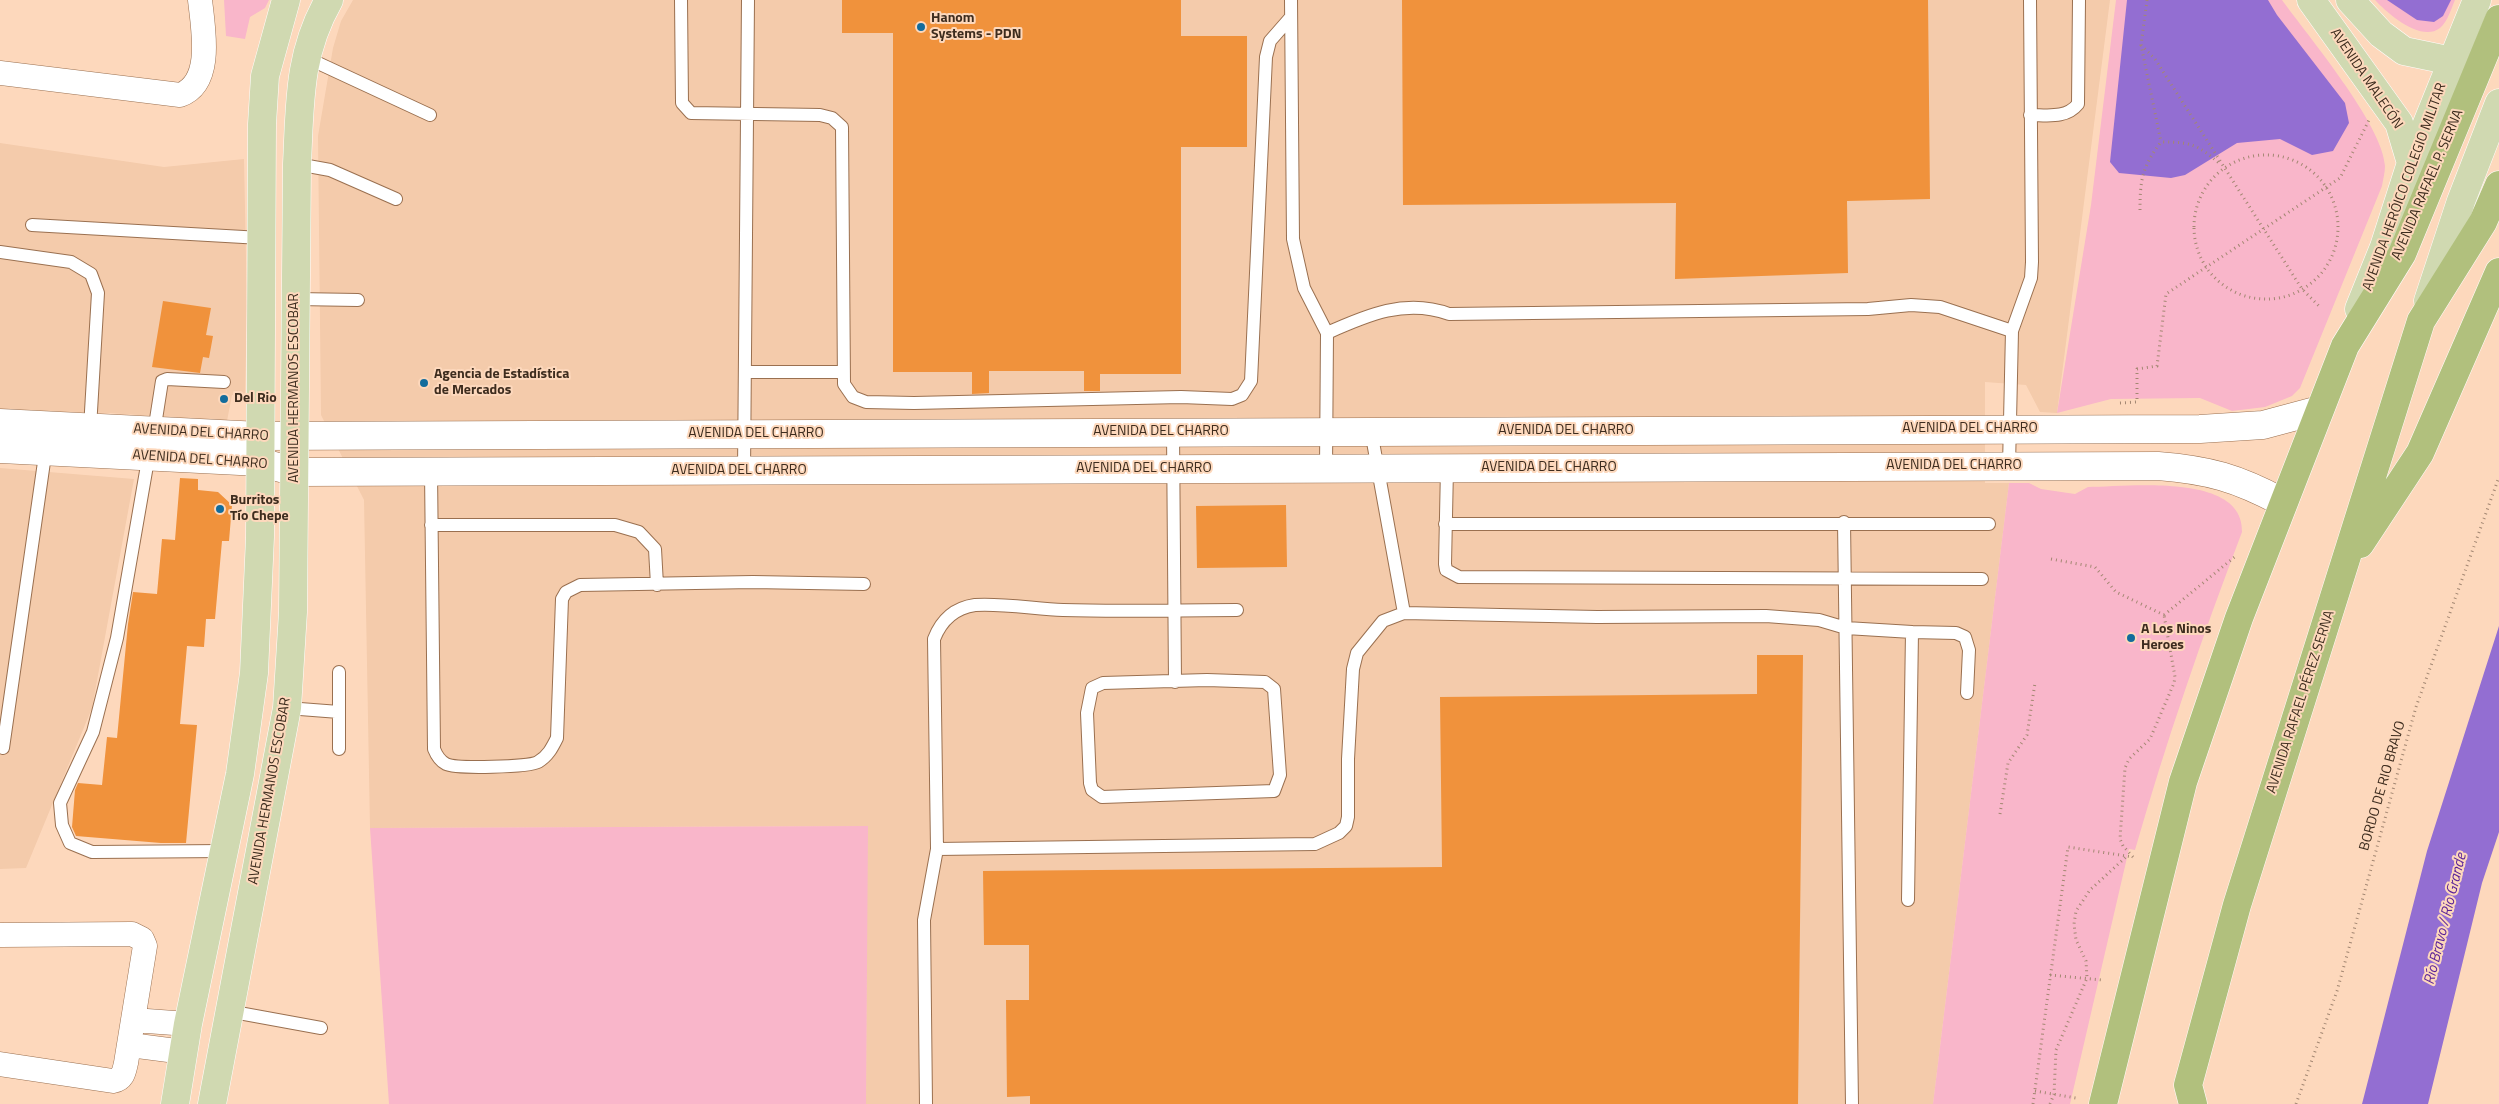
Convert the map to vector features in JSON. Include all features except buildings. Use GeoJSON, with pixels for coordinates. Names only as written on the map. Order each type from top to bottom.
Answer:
{"type":"FeatureCollection","features":[{"type":"Feature","properties":{"kind":"highway","name":"AVENIDA RAFAEL P. SERNA"},"geometry":{"type":"LineString","coordinates":[[2345,346],[2402,254],[2494,28]]}},
{"type":"Feature","properties":{"kind":"highway"},"geometry":{"type":"LineString","coordinates":[[2421,321],[2483,222],[2499,185]]}},
{"type":"Feature","properties":{"kind":"highway"},"geometry":{"type":"LineString","coordinates":[[2343,570],[2420,453],[2499,272]]}},
{"type":"Feature","properties":{"kind":"highway","name":"AVENIDA RAFAEL PÉREZ SERNA"},"geometry":{"type":"LineString","coordinates":[[2188,1098],[2237,905],[2421,321]]}},
{"type":"Feature","properties":{"kind":"highway"},"geometry":{"type":"LineString","coordinates":[[2103,1104],[2183,782],[2202,722],[2282,502],[2345,346]]}},
{"type":"Feature","properties":{"kind":"main road"},"geometry":{"type":"LineString","coordinates":[[175,1104],[188,1024],[225,851],[247,731],[254,673],[258,628],[262,124],[266,76],[286,0]]}},
{"type":"Feature","properties":{"kind":"main road","name":"AVENIDA HERMANOS ESCOBAR"},"geometry":{"type":"LineString","coordinates":[[212,1104],[228,1011],[287,708],[293,612],[297,164],[302,77],[308,43],[328,0]]}},
{"type":"Feature","properties":{"kind":"main road","name":"AVENIDA MALECÓN"},"geometry":{"type":"LineString","coordinates":[[2311,0],[2399,123],[2410,163]]}},
{"type":"Feature","properties":{"kind":"main road"},"geometry":{"type":"LineString","coordinates":[[2350,0],[2382,34],[2404,51],[2452,61]]}},
{"type":"Feature","properties":{"kind":"main road","name":"AVENIDA HERÓICO COLEGIO MILITAR"},"geometry":{"type":"LineString","coordinates":[[2345,346],[2384,247],[2410,163],[2477,0]]}},
{"type":"Feature","properties":{"kind":"main road"},"geometry":{"type":"LineString","coordinates":[[2421,321],[2461,201],[2499,103]]}},
{"type":"Feature","properties":{"kind":"main road"},"geometry":{"type":"LineString","coordinates":[[261,300],[296,300]]}},
{"type":"Feature","properties":{"kind":"main road"},"geometry":{"type":"LineString","coordinates":[[225,851],[259,855]]}},
{"type":"Feature","properties":{"kind":"street"},"geometry":{"type":"LineString","coordinates":[[0,72],[180,96],[192,89],[202,68],[204,47],[200,0]]}},
{"type":"Feature","properties":{"kind":"street","name":"AVENIDA DEL CHARRO"},"geometry":{"type":"LineString","coordinates":[[0,423],[48,438],[260,450],[296,436],[2233,428],[2263,425],[2319,410]]}},
{"type":"Feature","properties":{"kind":"street","name":"AVENIDA DEL CHARRO"},"geometry":{"type":"LineString","coordinates":[[0,449],[90,428],[151,443]]}},
{"type":"Feature","properties":{"kind":"street"},"geometry":{"type":"LineString","coordinates":[[430,436],[431,471]]}},
{"type":"Feature","properties":{"kind":"street","name":"AVENIDA DEL CHARRO"},"geometry":{"type":"LineString","coordinates":[[260,450],[295,472],[2158,466],[2188,469],[2231,478],[2282,502]]}},
{"type":"Feature","properties":{"kind":"street"},"geometry":{"type":"LineString","coordinates":[[0,935],[46,933],[138,936],[145,946],[130,1045],[123,1075],[113,1081],[0,1064]]}},
{"type":"Feature","properties":{"kind":"street"},"geometry":{"type":"LineString","coordinates":[[133,1020],[188,1024]]}},
{"type":"Feature","properties":{"kind":"street"},"geometry":{"type":"LineString","coordinates":[[130,1045],[184,1052]]}},
{"type":"Feature","properties":{"kind":"lane"},"geometry":{"type":"LineString","coordinates":[[681,0],[682,103],[686,110],[691,113],[820,115],[832,118],[842,127],[843,372],[847,392],[853,397],[866,402],[914,403],[1181,397],[1232,399],[1242,395],[1251,381],[1266,57],[1270,41],[1291,17]]}},
{"type":"Feature","properties":{"kind":"lane"},"geometry":{"type":"LineString","coordinates":[[744,471],[748,0]]}},
{"type":"Feature","properties":{"kind":"lane"},"geometry":{"type":"LineString","coordinates":[[1290,0],[1293,239],[1304,288],[1327,333],[1325,368],[1326,469]]}},
{"type":"Feature","properties":{"kind":"lane"},"geometry":{"type":"LineString","coordinates":[[2009,466],[2012,331],[2031,278],[2032,262],[2030,0]]}},
{"type":"Feature","properties":{"kind":"lane"},"geometry":{"type":"LineString","coordinates":[[2030,115],[2065,114],[2073,110],[2078,104],[2079,0]]}},
{"type":"Feature","properties":{"kind":"lane"},"geometry":{"type":"LineString","coordinates":[[306,57],[430,115]]}},
{"type":"Feature","properties":{"kind":"lane"},"geometry":{"type":"LineString","coordinates":[[297,164],[330,170],[396,199]]}},
{"type":"Feature","properties":{"kind":"lane"},"geometry":{"type":"LineString","coordinates":[[32,225],[262,238]]}},
{"type":"Feature","properties":{"kind":"lane"},"geometry":{"type":"LineString","coordinates":[[0,252],[71,262],[91,274],[98,293],[90,428]]}},
{"type":"Feature","properties":{"kind":"lane"},"geometry":{"type":"LineString","coordinates":[[296,300],[358,300]]}},
{"type":"Feature","properties":{"kind":"lane"},"geometry":{"type":"LineString","coordinates":[[1327,333],[1360,318],[1395,307],[1436,309],[1449,314],[1868,309],[1911,305],[1940,307],[2012,331]]}},
{"type":"Feature","properties":{"kind":"lane"},"geometry":{"type":"LineString","coordinates":[[746,372],[788,370],[843,372]]}},
{"type":"Feature","properties":{"kind":"lane"},"geometry":{"type":"LineString","coordinates":[[224,382],[167,379],[162,381],[117,638],[92,732],[60,804],[62,825],[70,843],[92,852],[225,851]]}},
{"type":"Feature","properties":{"kind":"lane"},"geometry":{"type":"LineString","coordinates":[[1371,431],[1404,613]]}},
{"type":"Feature","properties":{"kind":"lane"},"geometry":{"type":"LineString","coordinates":[[1173,432],[1175,682]]}},
{"type":"Feature","properties":{"kind":"lane"},"geometry":{"type":"LineString","coordinates":[[3,748],[48,438]]}},
{"type":"Feature","properties":{"kind":"lane"},"geometry":{"type":"LineString","coordinates":[[1447,468],[1445,564],[1446,570],[1459,578],[1982,580]]}},
{"type":"Feature","properties":{"kind":"lane"},"geometry":{"type":"LineString","coordinates":[[431,471],[434,749],[437,756],[445,764],[475,768],[537,763],[551,751],[557,738],[562,599],[566,592],[580,584],[657,585],[754,582],[864,584]]}},
{"type":"Feature","properties":{"kind":"lane"},"geometry":{"type":"LineString","coordinates":[[1446,524],[1844,522],[1989,524]]}},
{"type":"Feature","properties":{"kind":"lane"},"geometry":{"type":"LineString","coordinates":[[1844,522],[1852,1104]]}},
{"type":"Feature","properties":{"kind":"lane"},"geometry":{"type":"LineString","coordinates":[[431,525],[615,525],[639,532],[655,549],[657,585]]}},
{"type":"Feature","properties":{"kind":"lane"},"geometry":{"type":"LineString","coordinates":[[926,1104],[924,920],[937,849],[934,639],[939,628],[946,618],[975,605],[1063,610],[1238,610]]}},
{"type":"Feature","properties":{"kind":"lane"},"geometry":{"type":"LineString","coordinates":[[937,849],[1315,844],[1326,840],[1339,833],[1346,826],[1348,817],[1348,749],[1352,669],[1356,653],[1383,621],[1404,613],[1597,617],[1766,616],[1819,620],[1846,628],[1912,632],[1956,632],[1965,637],[1969,650],[1966,693]]}},
{"type":"Feature","properties":{"kind":"lane"},"geometry":{"type":"LineString","coordinates":[[1908,900],[1912,632]]}},
{"type":"Feature","properties":{"kind":"lane"},"geometry":{"type":"LineString","coordinates":[[338,749],[339,672]]}},
{"type":"Feature","properties":{"kind":"lane"},"geometry":{"type":"LineString","coordinates":[[1207,680],[1265,682],[1274,689],[1280,775],[1274,791],[1102,797],[1092,790],[1090,783],[1087,712],[1092,688],[1103,683],[1175,682],[1207,680]]}},
{"type":"Feature","properties":{"kind":"lane"},"geometry":{"type":"LineString","coordinates":[[287,708],[339,712]]}},
{"type":"Feature","properties":{"kind":"lane"},"geometry":{"type":"LineString","coordinates":[[228,1011],[321,1028]]}},
{"type":"Feature","properties":{"kind":"path"},"geometry":{"type":"LineString","coordinates":[[2140,210],[2140,181],[2147,161],[2161,142],[2141,45],[2147,0]]}},
{"type":"Feature","properties":{"kind":"path"},"geometry":{"type":"LineString","coordinates":[[2141,45],[2155,59],[2302,289],[2319,306]]}},
{"type":"Feature","properties":{"kind":"path"},"geometry":{"type":"LineString","coordinates":[[2120,403],[2138,402],[2137,369],[2157,366],[2166,294],[2328,188],[2343,175],[2370,115]]}},
{"type":"Feature","properties":{"kind":"path"},"geometry":{"type":"LineString","coordinates":[[2161,142],[2179,142],[2200,146],[2224,167]]}},
{"type":"Feature","properties":{"kind":"path"},"geometry":{"type":"LineString","coordinates":[[2277,156],[2295,161],[2314,172],[2328,188],[2338,215],[2338,238],[2330,258],[2322,271],[2302,289],[2288,296],[2260,300],[2241,294],[2219,283],[2205,267],[2197,250],[2194,230],[2197,208],[2208,184],[2224,167],[2239,160],[2252,157],[2277,156]]}},
{"type":"Feature","properties":{"kind":"path","name":"BORDO DE RIO BRAVO"},"geometry":{"type":"LineString","coordinates":[[2296,1104],[2337,991],[2416,707],[2499,476]]}},
{"type":"Feature","properties":{"kind":"path"},"geometry":{"type":"LineString","coordinates":[[2164,615],[2237,555]]}},
{"type":"Feature","properties":{"kind":"path"},"geometry":{"type":"LineString","coordinates":[[2051,559],[2096,567],[2116,592],[2164,615]]}},
{"type":"Feature","properties":{"kind":"path"},"geometry":{"type":"LineString","coordinates":[[2033,1104],[2068,847],[2133,857],[2123,846],[2120,839],[2125,768],[2129,759],[2150,739],[2175,677],[2164,615]]}},
{"type":"Feature","properties":{"kind":"path"},"geometry":{"type":"LineString","coordinates":[[2000,814],[2008,763],[2027,735],[2035,683]]}},
{"type":"Feature","properties":{"kind":"path"},"geometry":{"type":"LineString","coordinates":[[2050,1104],[2054,1094],[2056,1050],[2086,978],[2086,961],[2076,940],[2074,924],[2076,911],[2090,890],[2126,856]]}},
{"type":"Feature","properties":{"kind":"path"},"geometry":{"type":"LineString","coordinates":[[2050,975],[2102,980]]}},
{"type":"Feature","properties":{"kind":"path"},"geometry":{"type":"LineString","coordinates":[[2035,1090],[2076,1098]]}},
{"type":"Feature","properties":{"kind":"shaded area"},"geometry":{"type":"Polygon","coordinates":[[[224,0],[269,0],[265,8],[250,17],[245,39],[226,36],[224,0]]]}},
{"type":"Feature","properties":{"kind":"shaded area"},"geometry":{"type":"Polygon","coordinates":[[[353,0],[2110,0],[2057,413],[2040,412],[2026,385],[1985,382],[1985,483],[2009,483],[1933,1104],[866,1104],[867,826],[370,828],[364,500],[321,415],[318,136],[333,48],[341,21],[353,0]]]}},
{"type":"Feature","properties":{"kind":"shaded area"},"geometry":{"type":"Polygon","coordinates":[[[2116,0],[2282,0],[2343,81],[2372,128],[2381,149],[2385,166],[2382,186],[2300,388],[2292,396],[2265,407],[2232,411],[2200,398],[2111,399],[2057,413],[2091,205],[2116,0]]]}},
{"type":"Feature","properties":{"kind":"shaded area"},"geometry":{"type":"Polygon","coordinates":[[[2375,0],[2455,0],[2443,25],[2432,32],[2424,32],[2396,19],[2375,0]]]}},
{"type":"Feature","properties":{"kind":"shaded area"},"geometry":{"type":"Polygon","coordinates":[[[0,143],[164,167],[244,159],[247,309],[245,396],[232,395],[227,421],[109,413],[0,410],[0,143]]]}},
{"type":"Feature","properties":{"kind":"shaded area"},"geometry":{"type":"Polygon","coordinates":[[[0,468],[134,479],[92,708],[26,868],[0,869],[0,468]]]}},
{"type":"Feature","properties":{"kind":"shaded area"},"geometry":{"type":"Polygon","coordinates":[[[2009,483],[2029,483],[2041,489],[2075,494],[2088,487],[2154,485],[2204,491],[2224,500],[2238,513],[2242,532],[2185,690],[2135,850],[2129,849],[2070,1104],[1933,1104],[2009,483]]]}},
{"type":"Feature","properties":{"kind":"shaded area"},"geometry":{"type":"Polygon","coordinates":[[[868,826],[866,1104],[389,1104],[370,828],[868,826]]]}},
{"type":"Feature","properties":{"kind":"water"},"geometry":{"type":"Polygon","coordinates":[[[2127,0],[2268,0],[2277,15],[2345,103],[2349,123],[2333,151],[2312,155],[2280,139],[2237,143],[2185,175],[2171,178],[2119,173],[2110,162],[2127,0]]]}},
{"type":"Feature","properties":{"kind":"water"},"geometry":{"type":"Polygon","coordinates":[[[2387,0],[2451,0],[2443,16],[2434,22],[2417,20],[2387,0]]]}},
{"type":"Feature","properties":{"kind":"water","name":"Río Bravo / Rio Grande"},"geometry":{"type":"Polygon","coordinates":[[[2499,626],[2499,832],[2482,883],[2428,1104],[2362,1104],[2427,851],[2499,626]]]}},
{"type":"Feature","properties":{"kind":"place","name":"Hanom Systems - PDN"},"geometry":{"type":"Point","coordinates":[921,27]}},
{"type":"Feature","properties":{"kind":"place","name":"Agencia de Estadística de Mercados"},"geometry":{"type":"Point","coordinates":[424,383]}},
{"type":"Feature","properties":{"kind":"place","name":"Del Rio"},"geometry":{"type":"Point","coordinates":[224,399]}},
{"type":"Feature","properties":{"kind":"place","name":"Burritos Tío Chepe"},"geometry":{"type":"Point","coordinates":[220,509]}},
{"type":"Feature","properties":{"kind":"place","name":"A Los Ninos Heroes"},"geometry":{"type":"Point","coordinates":[2131,638]}}]}
